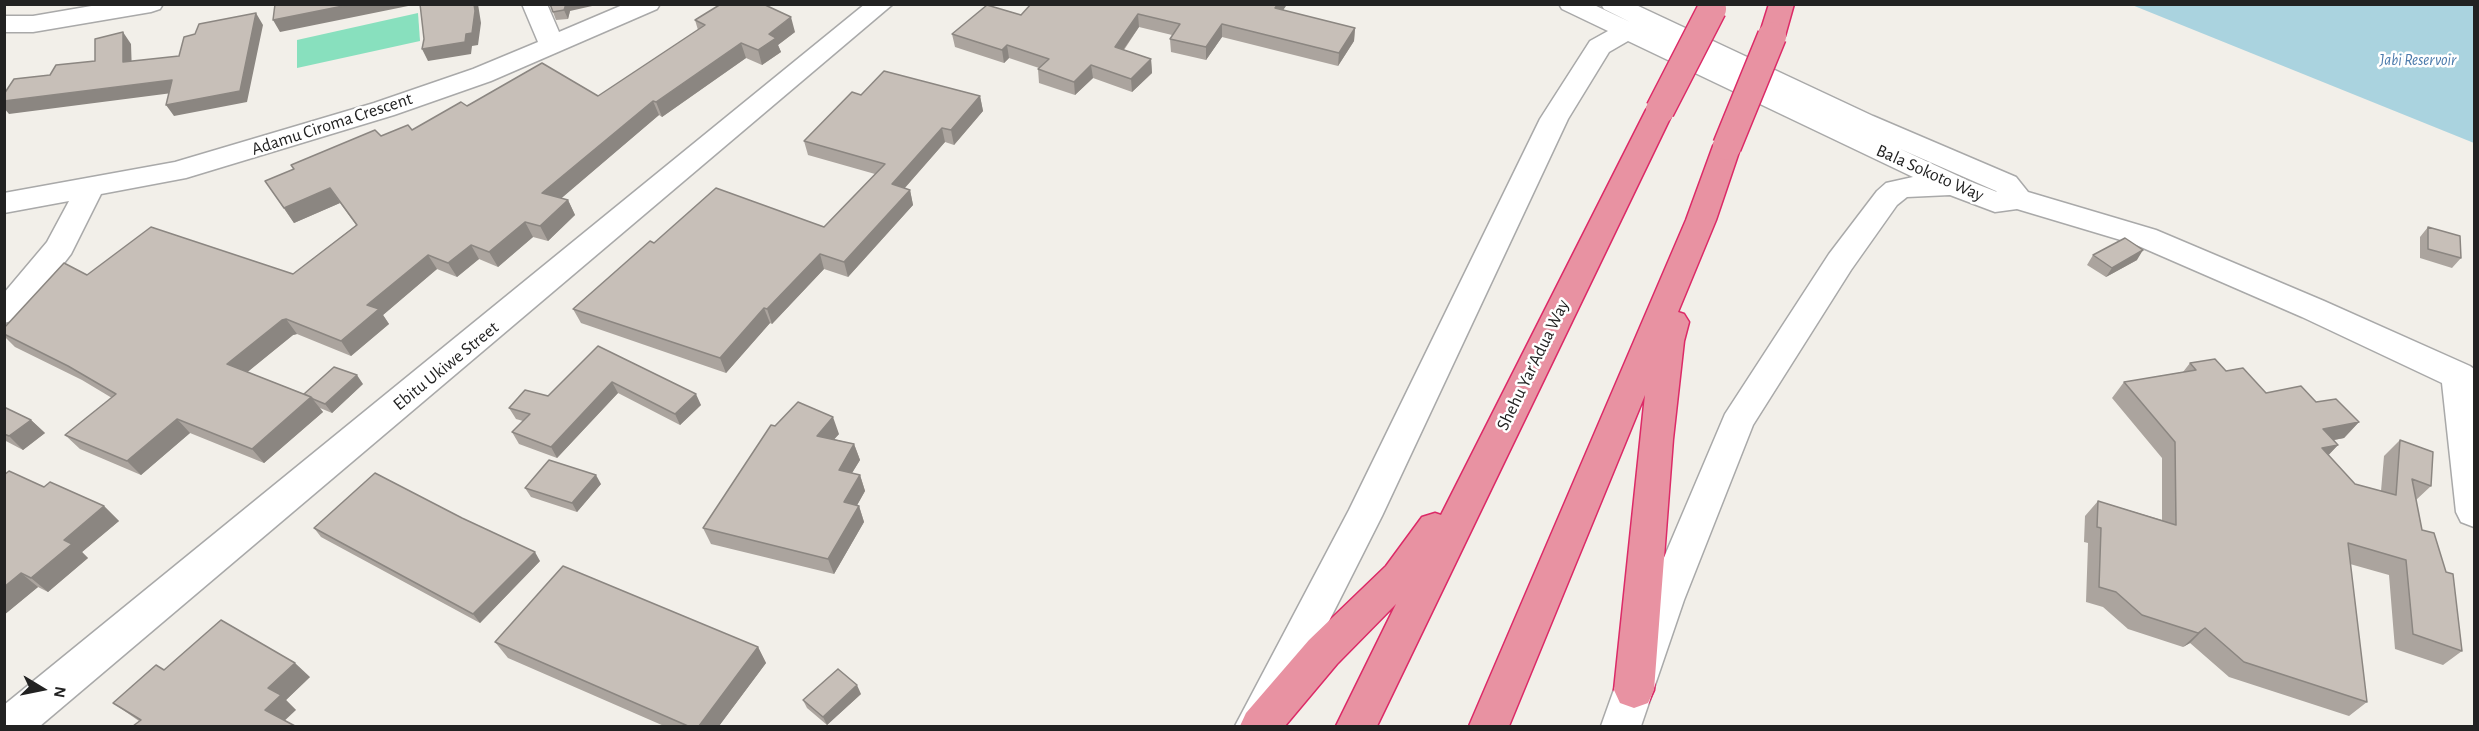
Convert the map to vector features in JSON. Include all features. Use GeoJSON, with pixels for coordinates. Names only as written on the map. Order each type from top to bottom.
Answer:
{"type":"FeatureCollection","features":[{"type":"Feature","properties":{"kind":"highway"},"geometry":{"type":"LineString","coordinates":[[1489,726],[1701,220],[1727,146],[1772,36],[1782,4]]}},
{"type":"Feature","properties":{"kind":"highway","name":"Shehu Yar'Adua Way"},"geometry":{"type":"LineString","coordinates":[[1356,726],[1532,367],[1713,7]]}},
{"type":"Feature","properties":{"kind":"highway"},"geometry":{"type":"LineString","coordinates":[[1634,690],[1656,439],[1668,341],[1701,220]]}},
{"type":"Feature","properties":{"kind":"highway"},"geometry":{"type":"LineString","coordinates":[[1260,726],[1323,652],[1399,577],[1419,552],[1532,367]]}},
{"type":"Feature","properties":{"kind":"street"},"geometry":{"type":"LineString","coordinates":[[4,8],[61,4]]}},
{"type":"Feature","properties":{"kind":"street"},"geometry":{"type":"LineString","coordinates":[[4,24],[33,24],[151,4]]}},
{"type":"Feature","properties":{"kind":"street"},"geometry":{"type":"LineString","coordinates":[[534,4],[552,45]]}},
{"type":"Feature","properties":{"kind":"street","name":"Adamu Ciroma Crescent"},"geometry":{"type":"LineString","coordinates":[[4,203],[176,171],[268,145],[384,109],[482,75],[648,4]]}},
{"type":"Feature","properties":{"kind":"street","name":"Ebitu Ukiwe Street"},"geometry":{"type":"LineString","coordinates":[[10,726],[881,4]]}},
{"type":"Feature","properties":{"kind":"street"},"geometry":{"type":"LineString","coordinates":[[1255,726],[1364,516],[1554,119],[1599,47],[1601,31],[1592,8]]}},
{"type":"Feature","properties":{"kind":"street","name":"Bala Sokoto Way"},"geometry":{"type":"LineString","coordinates":[[1592,8],[1677,35],[1863,122],[2006,184],[2013,192],[2013,198],[2007,202],[1995,202],[1959,188],[1625,31],[1592,8]]}},
{"type":"Feature","properties":{"kind":"street"},"geometry":{"type":"LineString","coordinates":[[1599,47],[1625,31],[1650,29],[1677,35]]}},
{"type":"Feature","properties":{"kind":"street"},"geometry":{"type":"LineString","coordinates":[[1863,122],[1887,139],[1896,152],[1898,160],[1887,198]]}},
{"type":"Feature","properties":{"kind":"street"},"geometry":{"type":"LineString","coordinates":[[1621,726],[1665,600],[1737,423],[1793,331],[1887,198],[1896,189],[1907,187],[1959,188]]}},
{"type":"Feature","properties":{"kind":"street"},"geometry":{"type":"LineString","coordinates":[[4,312],[24,293],[60,247],[90,188]]}},
{"type":"Feature","properties":{"kind":"street"},"geometry":{"type":"LineString","coordinates":[[2013,198],[2145,237],[2313,309],[2466,379],[2475,512]]}},
{"type":"Feature","properties":{"kind":"green space"},"geometry":{"type":"Polygon","coordinates":[[[418,13],[420,41],[297,68],[297,40],[418,13]]]}},
{"type":"Feature","properties":{"kind":"water","name":"Jabi Reservoir"},"geometry":{"type":"Polygon","coordinates":[[[2132,5],[2474,5],[2474,143],[2132,5]]]}},
{"type":"Feature","properties":{"kind":"building"},"geometry":{"type":"Polygon","coordinates":[[[275,4],[353,4],[273,20],[275,4]]]}},
{"type":"Feature","properties":{"kind":"building"},"geometry":{"type":"Polygon","coordinates":[[[420,4],[474,4],[472,33],[466,34],[465,42],[422,49],[424,39],[420,4]]]}},
{"type":"Feature","properties":{"kind":"building"},"geometry":{"type":"Polygon","coordinates":[[[550,4],[566,4],[564,10],[553,12],[550,4]]]}},
{"type":"Feature","properties":{"kind":"building"},"geometry":{"type":"Polygon","coordinates":[[[721,4],[763,4],[791,17],[769,34],[776,38],[758,50],[741,43],[656,102],[653,101],[542,193],[568,200],[540,226],[525,222],[489,252],[471,245],[448,263],[428,255],[367,305],[379,309],[341,341],[286,319],[227,364],[311,397],[252,449],[177,419],[127,461],[65,435],[116,394],[68,366],[4,334],[4,328],[64,263],[87,275],[151,227],[293,274],[357,225],[330,188],[284,208],[265,181],[294,169],[291,165],[375,130],[381,136],[408,125],[412,130],[461,102],[467,106],[542,63],[598,96],[705,25],[695,20],[721,4]]]}},
{"type":"Feature","properties":{"kind":"building"},"geometry":{"type":"Polygon","coordinates":[[[1031,4],[1278,4],[1275,8],[1355,28],[1339,53],[1222,24],[1206,47],[1170,39],[1180,24],[1138,14],[1115,47],[1151,59],[1131,79],[1091,65],[1074,82],[1038,69],[1049,59],[1007,45],[1002,50],[952,34],[987,5],[1021,15],[1031,4]]]}},
{"type":"Feature","properties":{"kind":"building"},"geometry":{"type":"Polygon","coordinates":[[[256,13],[240,91],[166,105],[172,80],[4,101],[4,94],[14,79],[50,75],[56,65],[95,61],[95,39],[123,32],[123,62],[179,56],[184,37],[195,34],[199,24],[256,13]]]}},
{"type":"Feature","properties":{"kind":"building"},"geometry":{"type":"Polygon","coordinates":[[[884,71],[980,96],[951,130],[942,128],[892,184],[910,190],[844,262],[820,254],[767,309],[764,308],[720,358],[573,309],[650,241],[654,243],[716,188],[824,227],[885,164],[804,141],[852,92],[861,95],[884,71]]]}},
{"type":"Feature","properties":{"kind":"building"},"geometry":{"type":"Polygon","coordinates":[[[2428,227],[2460,236],[2461,258],[2428,249],[2428,227]]]}},
{"type":"Feature","properties":{"kind":"building"},"geometry":{"type":"Polygon","coordinates":[[[2125,238],[2143,250],[2112,268],[2093,255],[2125,238]]]}},
{"type":"Feature","properties":{"kind":"building"},"geometry":{"type":"Polygon","coordinates":[[[598,346],[696,394],[675,414],[612,382],[551,447],[512,432],[530,414],[509,408],[525,390],[548,396],[598,346]]]}},
{"type":"Feature","properties":{"kind":"building"},"geometry":{"type":"Polygon","coordinates":[[[2215,359],[2226,371],[2243,368],[2266,393],[2301,386],[2316,402],[2336,399],[2359,422],[2323,429],[2338,445],[2322,448],[2355,484],[2396,495],[2400,440],[2433,452],[2431,486],[2412,479],[2422,530],[2434,533],[2446,572],[2453,574],[2462,651],[2413,634],[2406,560],[2348,543],[2367,702],[2244,662],[2205,628],[2198,633],[2142,615],[2116,592],[2099,587],[2101,528],[2097,527],[2098,501],[2176,525],[2175,442],[2124,382],[2196,370],[2190,363],[2215,359]]]}},
{"type":"Feature","properties":{"kind":"building"},"geometry":{"type":"Polygon","coordinates":[[[334,367],[357,375],[325,404],[304,394],[334,367]]]}},
{"type":"Feature","properties":{"kind":"building"},"geometry":{"type":"Polygon","coordinates":[[[798,402],[833,417],[817,436],[854,444],[839,470],[860,475],[844,502],[859,506],[828,559],[703,528],[771,425],[775,426],[798,402]]]}},
{"type":"Feature","properties":{"kind":"building"},"geometry":{"type":"Polygon","coordinates":[[[4,407],[31,420],[9,436],[4,434],[4,407]]]}},
{"type":"Feature","properties":{"kind":"building"},"geometry":{"type":"Polygon","coordinates":[[[549,460],[596,475],[572,503],[525,488],[549,460]]]}},
{"type":"Feature","properties":{"kind":"building"},"geometry":{"type":"Polygon","coordinates":[[[9,471],[44,487],[50,482],[104,506],[64,540],[72,544],[31,578],[21,573],[4,587],[4,475],[9,471]]]}},
{"type":"Feature","properties":{"kind":"building"},"geometry":{"type":"Polygon","coordinates":[[[375,473],[462,518],[535,552],[473,614],[314,528],[375,473]]]}},
{"type":"Feature","properties":{"kind":"building"},"geometry":{"type":"Polygon","coordinates":[[[563,566],[758,647],[699,726],[688,726],[495,642],[563,566]]]}},
{"type":"Feature","properties":{"kind":"building"},"geometry":{"type":"Polygon","coordinates":[[[221,620],[295,663],[268,688],[281,695],[265,710],[295,726],[133,726],[141,720],[113,703],[156,665],[164,670],[221,620]]]}},
{"type":"Feature","properties":{"kind":"building"},"geometry":{"type":"Polygon","coordinates":[[[838,669],[857,685],[823,717],[803,700],[838,669]]]}}]}
